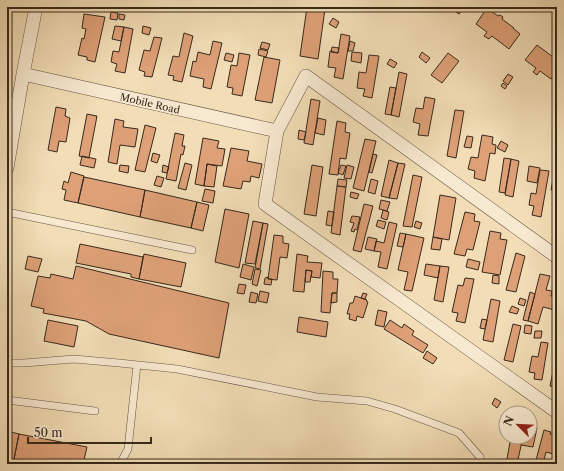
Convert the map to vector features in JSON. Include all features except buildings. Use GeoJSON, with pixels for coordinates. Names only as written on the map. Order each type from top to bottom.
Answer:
{"type":"FeatureCollection","features":[{"type":"Feature","properties":{"kind":"street"},"geometry":{"type":"LineString","coordinates":[[7,168],[36,7]]}},
{"type":"Feature","properties":{"kind":"street","name":"Mobile Road"},"geometry":{"type":"LineString","coordinates":[[23,74],[277,131]]}},
{"type":"Feature","properties":{"kind":"street"},"geometry":{"type":"LineString","coordinates":[[557,258],[306,76],[277,131],[265,204],[557,412]]}},
{"type":"Feature","properties":{"kind":"lane"},"geometry":{"type":"LineString","coordinates":[[7,212],[192,250]]}},
{"type":"Feature","properties":{"kind":"lane"},"geometry":{"type":"LineString","coordinates":[[7,363],[74,359],[177,369],[317,397],[367,401],[394,409],[459,433],[480,458],[482,464]]}},
{"type":"Feature","properties":{"kind":"lane"},"geometry":{"type":"LineString","coordinates":[[120,464],[128,449],[137,365]]}},
{"type":"Feature","properties":{"kind":"lane"},"geometry":{"type":"LineString","coordinates":[[7,400],[95,411]]}}]}
